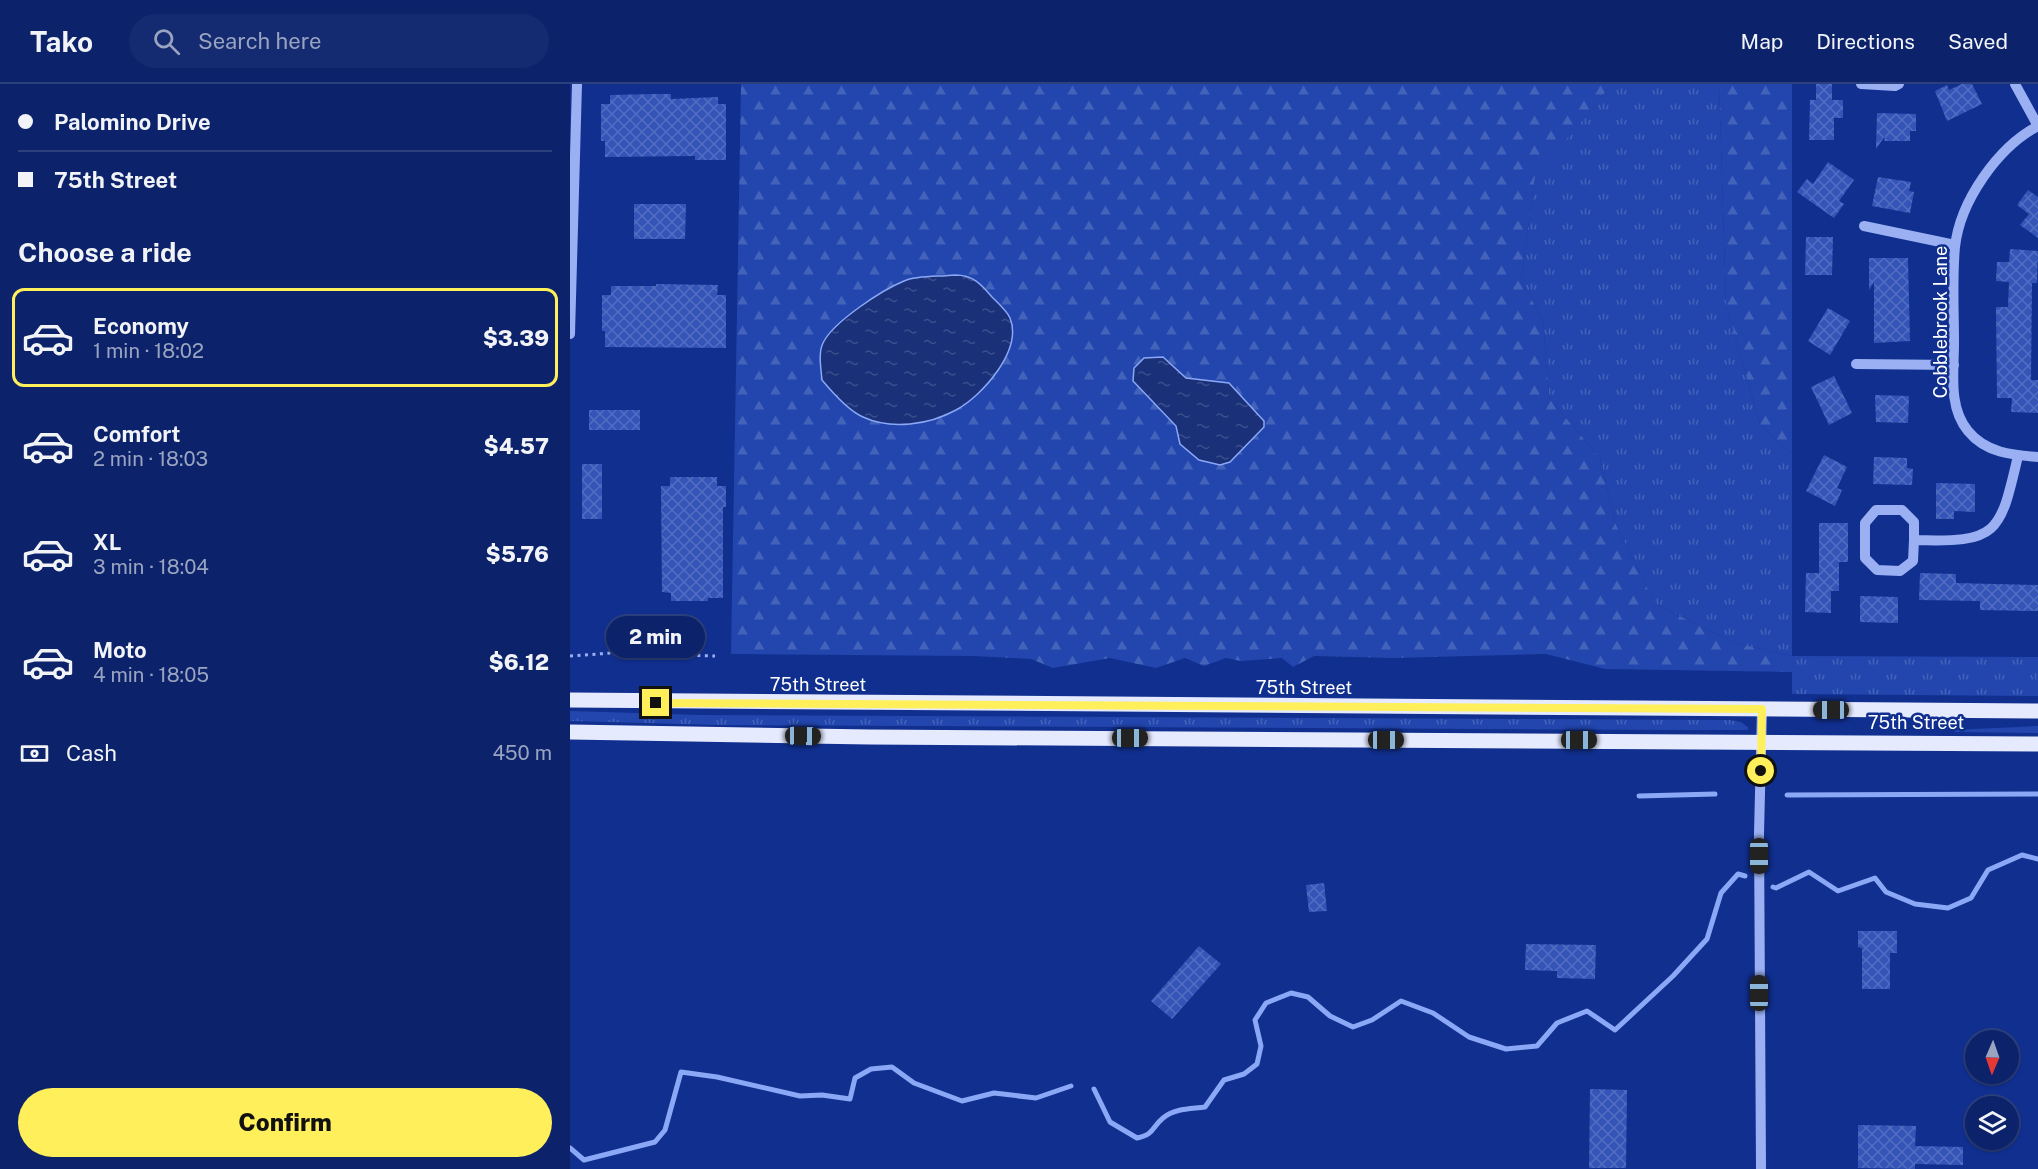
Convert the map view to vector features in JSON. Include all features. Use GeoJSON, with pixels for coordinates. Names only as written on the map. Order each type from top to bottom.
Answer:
{"type":"FeatureCollection","features":[{"type":"Feature","properties":{"kind":"main road","name":"75th Street"},"geometry":{"type":"LineString","coordinates":[[570,700],[2038,711]]}},
{"type":"Feature","properties":{"kind":"main road","name":"75th Street"},"geometry":{"type":"LineString","coordinates":[[570,732],[882,737],[1762,734],[2038,744]]}},
{"type":"Feature","properties":{"kind":"street"},"geometry":{"type":"LineString","coordinates":[[570,334],[577,84]]}},
{"type":"Feature","properties":{"kind":"street"},"geometry":{"type":"LineString","coordinates":[[1861,84],[1895,86],[1899,84]]}},
{"type":"Feature","properties":{"kind":"street"},"geometry":{"type":"LineString","coordinates":[[2015,84],[2038,126]]}},
{"type":"Feature","properties":{"kind":"street","name":"Cobblebrook Lane"},"geometry":{"type":"LineString","coordinates":[[2038,126],[2018,140],[1984,178],[1968,208],[1955,245],[1954,365],[1954,396],[1958,415],[1967,430],[1986,446],[2006,454],[2038,457]]}},
{"type":"Feature","properties":{"kind":"street"},"geometry":{"type":"LineString","coordinates":[[1864,226],[1955,245]]}},
{"type":"Feature","properties":{"kind":"street"},"geometry":{"type":"LineString","coordinates":[[1856,364],[1954,365]]}},
{"type":"Feature","properties":{"kind":"street"},"geometry":{"type":"LineString","coordinates":[[1914,540],[1964,541],[1986,533],[2003,515],[2018,456]]}},
{"type":"Feature","properties":{"kind":"street"},"geometry":{"type":"LineString","coordinates":[[1876,510],[1902,510],[1914,522],[1914,540],[1913,561],[1900,571],[1877,570],[1865,558],[1865,523],[1876,510]]}},
{"type":"Feature","properties":{"kind":"street"},"geometry":{"type":"LineString","coordinates":[[1761,1169],[1759,834],[1762,709]]}},
{"type":"Feature","properties":{"kind":"path"},"geometry":{"type":"LineString","coordinates":[[570,656],[612,653],[715,656]]}},
{"type":"Feature","properties":{"kind":"green space"},"geometry":{"type":"Polygon","coordinates":[[[741,84],[1612,84],[1535,177],[1521,281],[1543,320],[1549,398],[1600,458],[1616,525],[1655,604],[1735,643],[1792,656],[1792,672],[1605,669],[1546,654],[1393,658],[1314,656],[1293,667],[1282,658],[1241,661],[1226,658],[1204,666],[1185,658],[1156,668],[1110,658],[1053,668],[1031,659],[973,656],[731,654],[741,84]]]}},
{"type":"Feature","properties":{"kind":"green space"},"geometry":{"type":"Polygon","coordinates":[[[1612,84],[1719,84],[1726,304],[1760,425],[1792,454],[1792,656],[1735,643],[1655,604],[1616,525],[1600,458],[1549,398],[1543,320],[1521,281],[1535,176],[1612,84]]]}},
{"type":"Feature","properties":{"kind":"green space"},"geometry":{"type":"Polygon","coordinates":[[[1719,84],[1792,84],[1792,454],[1760,425],[1726,304],[1719,84]]]}},
{"type":"Feature","properties":{"kind":"green space"},"geometry":{"type":"Polygon","coordinates":[[[1792,656],[2038,657],[2038,696],[1792,694],[1792,656]]]}},
{"type":"Feature","properties":{"kind":"green space"},"geometry":{"type":"Polygon","coordinates":[[[570,711],[700,715],[1730,720],[1741,722],[1749,728],[1747,730],[1692,730],[719,725],[570,721],[570,711]]]}},
{"type":"Feature","properties":{"kind":"green space"},"geometry":{"type":"Polygon","coordinates":[[[2038,726],[2038,733],[1954,732],[1954,730],[2038,726]]]}},
{"type":"Feature","properties":{"kind":"water"},"geometry":{"type":"Polygon","coordinates":[[[955,275],[976,281],[1010,318],[1011,344],[998,371],[966,403],[934,419],[910,424],[886,424],[863,417],[852,410],[822,380],[821,351],[828,335],[859,307],[895,285],[916,278],[955,275]]]}},
{"type":"Feature","properties":{"kind":"water"},"geometry":{"type":"Polygon","coordinates":[[[1163,357],[1186,378],[1229,383],[1264,421],[1264,427],[1230,462],[1220,465],[1199,460],[1180,444],[1176,426],[1133,381],[1134,368],[1144,358],[1163,357]]]}},
{"type":"Feature","properties":{"kind":"building"},"geometry":{"type":"Polygon","coordinates":[[[1816,84],[1832,84],[1832,100],[1843,100],[1843,118],[1834,118],[1834,140],[1809,140],[1810,100],[1816,100],[1816,84]]]}},
{"type":"Feature","properties":{"kind":"building"},"geometry":{"type":"Polygon","coordinates":[[[1962,84],[1972,84],[1982,104],[1947,121],[1935,91],[1947,85],[1949,90],[1962,84]]]}},
{"type":"Feature","properties":{"kind":"building"},"geometry":{"type":"Polygon","coordinates":[[[671,94],[671,99],[718,97],[718,104],[726,104],[726,160],[695,160],[695,156],[605,157],[605,141],[601,141],[601,104],[610,104],[610,95],[671,94]]]}},
{"type":"Feature","properties":{"kind":"building"},"geometry":{"type":"Polygon","coordinates":[[[1877,113],[1916,114],[1916,131],[1910,131],[1910,141],[1884,141],[1885,136],[1876,149],[1877,113]]]}},
{"type":"Feature","properties":{"kind":"building"},"geometry":{"type":"Polygon","coordinates":[[[1828,162],[1854,180],[1839,201],[1844,204],[1834,218],[1797,192],[1807,179],[1813,184],[1828,162]]]}},
{"type":"Feature","properties":{"kind":"building"},"geometry":{"type":"Polygon","coordinates":[[[1878,177],[1911,182],[1909,191],[1914,192],[1910,213],[1872,206],[1878,177]]]}},
{"type":"Feature","properties":{"kind":"building"},"geometry":{"type":"Polygon","coordinates":[[[2028,190],[2038,197],[2038,238],[2020,225],[2029,214],[2017,205],[2028,190]]]}},
{"type":"Feature","properties":{"kind":"building"},"geometry":{"type":"Polygon","coordinates":[[[634,204],[686,204],[685,239],[634,239],[634,204]]]}},
{"type":"Feature","properties":{"kind":"building"},"geometry":{"type":"Polygon","coordinates":[[[1806,237],[1833,237],[1832,275],[1805,275],[1806,237]]]}},
{"type":"Feature","properties":{"kind":"building"},"geometry":{"type":"Polygon","coordinates":[[[2010,249],[2038,251],[2037,283],[2032,283],[2031,380],[2038,380],[2038,413],[2011,412],[2012,398],[1997,398],[1996,307],[2008,307],[2009,282],[1996,281],[1997,262],[2009,262],[2010,249]]]}},
{"type":"Feature","properties":{"kind":"building"},"geometry":{"type":"Polygon","coordinates":[[[1869,258],[1908,258],[1910,341],[1874,343],[1874,282],[1869,290],[1869,258]]]}},
{"type":"Feature","properties":{"kind":"building"},"geometry":{"type":"Polygon","coordinates":[[[656,284],[718,285],[717,295],[726,295],[726,348],[605,347],[605,331],[602,331],[602,295],[611,295],[611,286],[656,286],[656,284]]]}},
{"type":"Feature","properties":{"kind":"building"},"geometry":{"type":"Polygon","coordinates":[[[1828,308],[1850,321],[1830,355],[1808,341],[1828,308]]]}},
{"type":"Feature","properties":{"kind":"building"},"geometry":{"type":"Polygon","coordinates":[[[1834,376],[1852,413],[1829,425],[1811,387],[1834,376]]]}},
{"type":"Feature","properties":{"kind":"building"},"geometry":{"type":"Polygon","coordinates":[[[1875,395],[1909,396],[1908,423],[1876,422],[1875,395]]]}},
{"type":"Feature","properties":{"kind":"building"},"geometry":{"type":"Polygon","coordinates":[[[589,410],[640,410],[640,430],[589,430],[589,410]]]}},
{"type":"Feature","properties":{"kind":"building"},"geometry":{"type":"Polygon","coordinates":[[[1824,455],[1847,467],[1837,488],[1842,490],[1835,506],[1806,491],[1824,455]]]}},
{"type":"Feature","properties":{"kind":"building"},"geometry":{"type":"Polygon","coordinates":[[[1874,457],[1907,458],[1907,468],[1913,469],[1912,485],[1873,484],[1874,457]]]}},
{"type":"Feature","properties":{"kind":"building"},"geometry":{"type":"Polygon","coordinates":[[[582,464],[602,464],[602,519],[582,519],[582,464]]]}},
{"type":"Feature","properties":{"kind":"building"},"geometry":{"type":"Polygon","coordinates":[[[670,477],[717,477],[717,486],[726,486],[726,507],[723,507],[723,598],[708,598],[708,601],[671,601],[671,593],[662,592],[661,486],[670,486],[670,477]]]}},
{"type":"Feature","properties":{"kind":"building"},"geometry":{"type":"Polygon","coordinates":[[[1936,483],[1975,484],[1975,512],[1954,511],[1954,519],[1936,519],[1936,483]]]}},
{"type":"Feature","properties":{"kind":"building"},"geometry":{"type":"Polygon","coordinates":[[[1819,523],[1848,523],[1848,562],[1839,562],[1839,591],[1831,591],[1831,613],[1805,612],[1806,573],[1819,573],[1819,523]]]}},
{"type":"Feature","properties":{"kind":"building"},"geometry":{"type":"Polygon","coordinates":[[[1920,573],[1956,574],[1956,583],[2038,585],[2038,611],[1980,610],[1980,601],[1919,600],[1920,573]]]}},
{"type":"Feature","properties":{"kind":"building"},"geometry":{"type":"Polygon","coordinates":[[[1860,596],[1898,597],[1898,623],[1860,622],[1860,596]]]}},
{"type":"Feature","properties":{"kind":"building"},"geometry":{"type":"Polygon","coordinates":[[[1324,883],[1327,911],[1309,912],[1306,885],[1324,883]]]}},
{"type":"Feature","properties":{"kind":"building"},"geometry":{"type":"Polygon","coordinates":[[[1858,931],[1897,931],[1897,953],[1890,953],[1890,989],[1862,989],[1862,948],[1858,947],[1858,931]]]}},
{"type":"Feature","properties":{"kind":"building"},"geometry":{"type":"Polygon","coordinates":[[[1526,944],[1596,945],[1595,979],[1557,978],[1557,971],[1525,970],[1526,944]]]}},
{"type":"Feature","properties":{"kind":"building"},"geometry":{"type":"Polygon","coordinates":[[[1199,946],[1221,964],[1172,1019],[1151,1001],[1199,946]]]}},
{"type":"Feature","properties":{"kind":"building"},"geometry":{"type":"Polygon","coordinates":[[[1590,1089],[1627,1090],[1626,1168],[1589,1168],[1590,1089]]]}},
{"type":"Feature","properties":{"kind":"building"},"geometry":{"type":"Polygon","coordinates":[[[1858,1125],[1916,1126],[1915,1146],[1963,1147],[1963,1165],[1915,1164],[1915,1169],[1858,1168],[1858,1125]]]}},
{"type":"Feature","properties":{"kind":"waterway"},"geometry":{"type":"LineString","coordinates":[[1639,796],[1715,794]]}},
{"type":"Feature","properties":{"kind":"waterway"},"geometry":{"type":"LineString","coordinates":[[1787,795],[2038,794]]}},
{"type":"Feature","properties":{"kind":"waterway"},"geometry":{"type":"LineString","coordinates":[[1773,887],[1776,888],[1809,872],[1838,891],[1875,878],[1886,892],[1915,904],[1948,908],[1971,898],[1988,870],[2022,855],[2038,859]]}},
{"type":"Feature","properties":{"kind":"waterway"},"geometry":{"type":"LineString","coordinates":[[1094,1089],[1110,1122],[1137,1138],[1150,1133],[1163,1118],[1173,1112],[1205,1107],[1224,1080],[1244,1074],[1257,1064],[1261,1046],[1255,1020],[1266,1003],[1291,993],[1308,997],[1330,1016],[1353,1027],[1372,1020],[1401,1001],[1433,1013],[1469,1037],[1506,1049],[1537,1046],[1557,1023],[1587,1011],[1615,1030],[1673,976],[1707,939],[1721,893],[1738,874],[1745,876]]}},
{"type":"Feature","properties":{"kind":"waterway"},"geometry":{"type":"LineString","coordinates":[[570,1148],[584,1160],[655,1142],[665,1130],[681,1072],[717,1077],[800,1096],[822,1095],[850,1099],[855,1078],[871,1069],[892,1067],[914,1083],[962,1101],[994,1093],[1036,1098],[1071,1086]]}},
{"type":"Feature","properties":{"kind":"route"},"geometry":{"type":"LineString","coordinates":[[656,703],[1762,709],[1761,771]]}}]}
